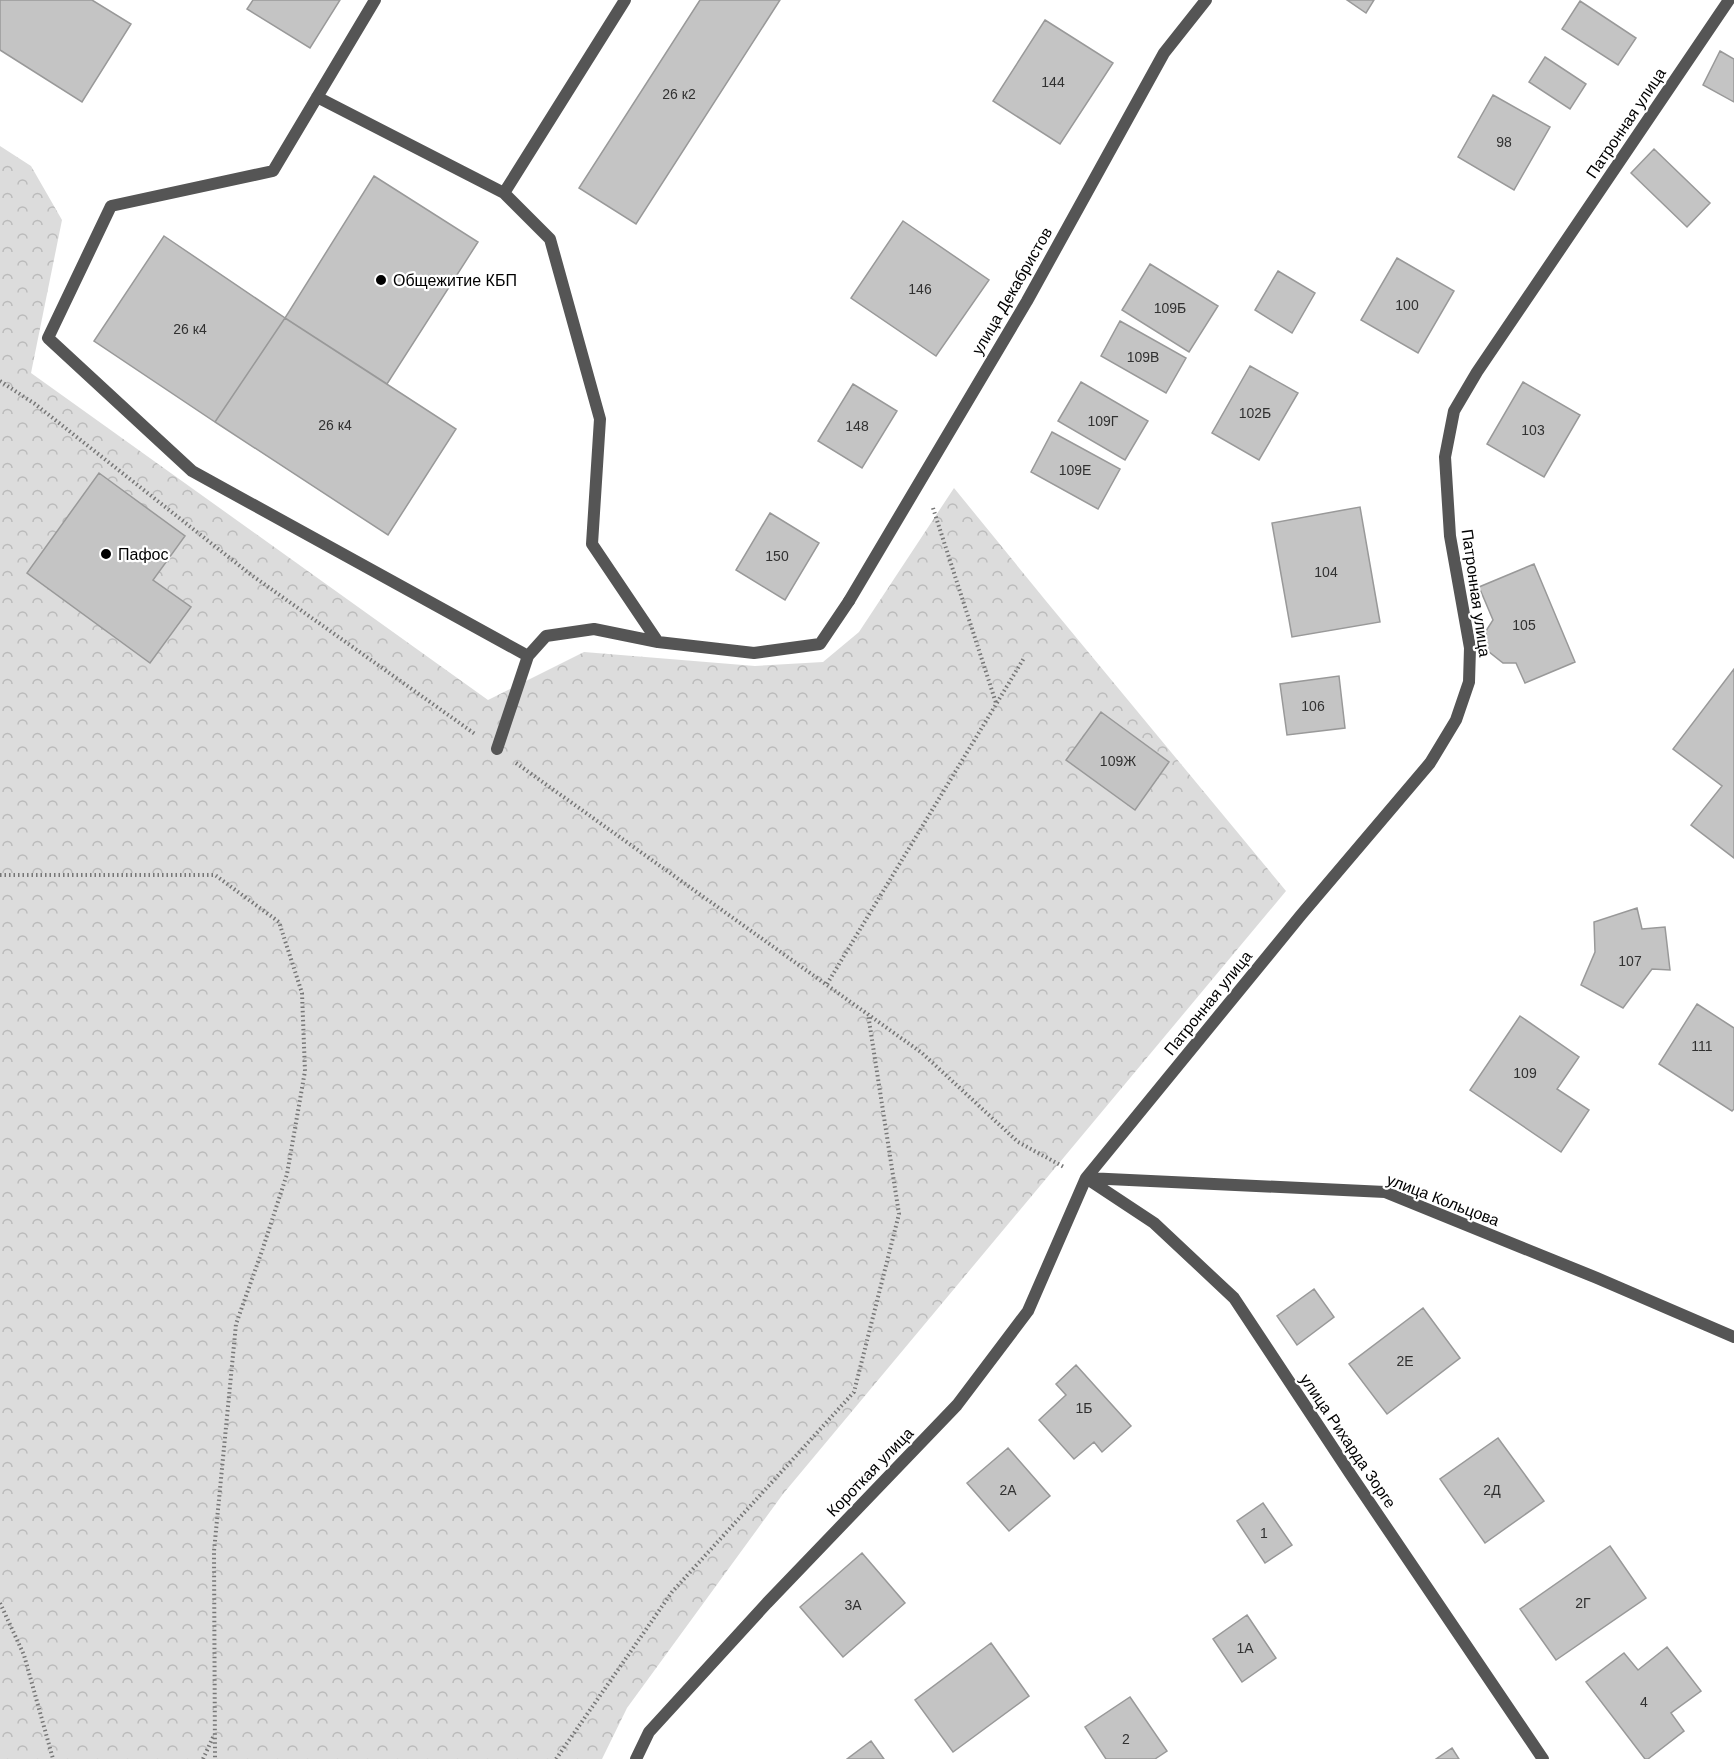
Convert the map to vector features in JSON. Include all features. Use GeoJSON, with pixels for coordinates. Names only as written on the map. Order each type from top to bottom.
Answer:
{"type":"FeatureCollection","features":[{"type":"Feature","properties":{"kind":"street"},"geometry":{"type":"LineString","coordinates":[[375,0],[273,171],[111,206],[48,338],[192,471],[528,656],[497,749]]}},
{"type":"Feature","properties":{"kind":"street"},"geometry":{"type":"LineString","coordinates":[[504,193],[625,0]]}},
{"type":"Feature","properties":{"kind":"street","name":"улица Декабристов"},"geometry":{"type":"LineString","coordinates":[[528,656],[546,636],[594,629],[658,642],[754,653],[820,644],[849,601],[1028,301],[1164,53],[1206,0]]}},
{"type":"Feature","properties":{"kind":"street","name":"Патронная улица"},"geometry":{"type":"LineString","coordinates":[[1086,1178],[1293,924],[1430,763],[1456,720],[1469,682],[1470,648],[1450,536],[1445,457],[1454,411],[1729,0]]}},
{"type":"Feature","properties":{"kind":"street"},"geometry":{"type":"LineString","coordinates":[[317,97],[504,193],[550,239],[600,419],[592,544],[658,642]]}},
{"type":"Feature","properties":{"kind":"street","name":"улица Кольцова"},"geometry":{"type":"LineString","coordinates":[[1086,1178],[1385,1192],[1734,1337]]}},
{"type":"Feature","properties":{"kind":"street","name":"Короткая улица"},"geometry":{"type":"LineString","coordinates":[[636,1759],[649,1732],[766,1603],[957,1405],[1028,1311],[1086,1178]]}},
{"type":"Feature","properties":{"kind":"street","name":"улица Рихарда Зорге"},"geometry":{"type":"LineString","coordinates":[[1086,1178],[1154,1223],[1234,1298],[1543,1759]]}},
{"type":"Feature","properties":{"kind":"path"},"geometry":{"type":"LineString","coordinates":[[0,381],[35,404],[250,574],[922,1053],[1017,1142],[1086,1178]]}},
{"type":"Feature","properties":{"kind":"path"},"geometry":{"type":"LineString","coordinates":[[923,476],[996,703]]}},
{"type":"Feature","properties":{"kind":"path"},"geometry":{"type":"LineString","coordinates":[[827,984],[1024,658]]}},
{"type":"Feature","properties":{"kind":"path"},"geometry":{"type":"LineString","coordinates":[[0,875],[215,875],[279,922],[302,993],[305,1071],[286,1174],[236,1324],[214,1551],[216,1759]]}},
{"type":"Feature","properties":{"kind":"path"},"geometry":{"type":"LineString","coordinates":[[556,1759],[672,1592],[854,1392],[899,1214],[868,1014]]}},
{"type":"Feature","properties":{"kind":"path"},"geometry":{"type":"LineString","coordinates":[[0,1603],[24,1655],[53,1759]]}},
{"type":"Feature","properties":{"kind":"path"},"geometry":{"type":"LineString","coordinates":[[203,1759],[215,1733]]}},
{"type":"Feature","properties":{"kind":"green space"},"geometry":{"type":"Polygon","coordinates":[[[0,146],[31,166],[62,220],[31,373],[488,700],[584,652],[755,666],[823,662],[859,632],[954,488],[1286,891],[783,1494],[627,1708],[602,1759],[0,1759],[0,146]]]}},
{"type":"Feature","properties":{"kind":"building"},"geometry":{"type":"Polygon","coordinates":[[[0,0],[92,0],[131,24],[82,102],[0,50],[0,0]]]}},
{"type":"Feature","properties":{"kind":"building"},"geometry":{"type":"Polygon","coordinates":[[[253,0],[340,0],[310,48],[247,9],[253,0]]]}},
{"type":"Feature","properties":{"kind":"building"},"geometry":{"type":"Polygon","coordinates":[[[700,0],[780,0],[636,224],[579,188],[700,0]]]}},
{"type":"Feature","properties":{"kind":"building"},"geometry":{"type":"Polygon","coordinates":[[[1347,0],[1374,0],[1366,13],[1347,0]]]}},
{"type":"Feature","properties":{"kind":"building"},"geometry":{"type":"Polygon","coordinates":[[[1580,1],[1636,38],[1618,65],[1562,29],[1580,1]]]}},
{"type":"Feature","properties":{"kind":"building"},"geometry":{"type":"Polygon","coordinates":[[[1045,20],[1113,63],[1060,144],[993,101],[1045,20]]]}},
{"type":"Feature","properties":{"kind":"building"},"geometry":{"type":"Polygon","coordinates":[[[1720,51],[1734,59],[1734,102],[1703,85],[1720,51]]]}},
{"type":"Feature","properties":{"kind":"building"},"geometry":{"type":"Polygon","coordinates":[[[1545,57],[1586,84],[1570,109],[1529,82],[1545,57]]]}},
{"type":"Feature","properties":{"kind":"building"},"geometry":{"type":"Polygon","coordinates":[[[1493,95],[1550,127],[1514,190],[1458,157],[1493,95]]]}},
{"type":"Feature","properties":{"kind":"building"},"geometry":{"type":"Polygon","coordinates":[[[1654,149],[1710,203],[1687,227],[1631,173],[1654,149]]]}},
{"type":"Feature","properties":{"kind":"building","name":"Общежитие КБП"},"geometry":{"type":"Polygon","coordinates":[[[374,176],[478,242],[387,384],[285,318],[374,176]]]}},
{"type":"Feature","properties":{"kind":"building"},"geometry":{"type":"Polygon","coordinates":[[[903,221],[989,280],[936,356],[851,298],[903,221]]]}},
{"type":"Feature","properties":{"kind":"building"},"geometry":{"type":"Polygon","coordinates":[[[164,236],[285,318],[215,422],[94,341],[164,236]]]}},
{"type":"Feature","properties":{"kind":"building"},"geometry":{"type":"Polygon","coordinates":[[[1397,258],[1454,291],[1418,353],[1361,320],[1397,258]]]}},
{"type":"Feature","properties":{"kind":"building"},"geometry":{"type":"Polygon","coordinates":[[[1150,264],[1218,306],[1189,352],[1122,310],[1150,264]]]}},
{"type":"Feature","properties":{"kind":"building"},"geometry":{"type":"Polygon","coordinates":[[[1278,271],[1315,293],[1292,333],[1255,310],[1278,271]]]}},
{"type":"Feature","properties":{"kind":"building"},"geometry":{"type":"Polygon","coordinates":[[[285,318],[456,429],[388,535],[215,422],[285,318]]]}},
{"type":"Feature","properties":{"kind":"building"},"geometry":{"type":"Polygon","coordinates":[[[1120,321],[1186,358],[1166,393],[1101,356],[1120,321]]]}},
{"type":"Feature","properties":{"kind":"building"},"geometry":{"type":"Polygon","coordinates":[[[1250,366],[1298,393],[1259,460],[1212,433],[1250,366]]]}},
{"type":"Feature","properties":{"kind":"building"},"geometry":{"type":"Polygon","coordinates":[[[1081,382],[1148,421],[1125,460],[1058,421],[1081,382]]]}},
{"type":"Feature","properties":{"kind":"building"},"geometry":{"type":"Polygon","coordinates":[[[1523,382],[1580,415],[1544,477],[1487,444],[1523,382]]]}},
{"type":"Feature","properties":{"kind":"building"},"geometry":{"type":"Polygon","coordinates":[[[853,384],[897,411],[862,468],[818,441],[853,384]]]}},
{"type":"Feature","properties":{"kind":"building"},"geometry":{"type":"Polygon","coordinates":[[[1052,432],[1120,469],[1098,509],[1031,472],[1052,432]]]}},
{"type":"Feature","properties":{"kind":"building","name":"Пафос"},"geometry":{"type":"Polygon","coordinates":[[[99,473],[185,536],[153,580],[191,607],[150,663],[27,573],[99,473]]]}},
{"type":"Feature","properties":{"kind":"building"},"geometry":{"type":"Polygon","coordinates":[[[1360,507],[1380,622],[1292,637],[1272,523],[1360,507]]]}},
{"type":"Feature","properties":{"kind":"building"},"geometry":{"type":"Polygon","coordinates":[[[770,513],[819,543],[785,600],[736,570],[770,513]]]}},
{"type":"Feature","properties":{"kind":"building"},"geometry":{"type":"Polygon","coordinates":[[[1534,564],[1575,662],[1525,683],[1516,663],[1503,663],[1488,651],[1486,631],[1493,620],[1479,587],[1534,564]]]}},
{"type":"Feature","properties":{"kind":"building"},"geometry":{"type":"Polygon","coordinates":[[[1734,669],[1734,858],[1691,825],[1722,786],[1673,749],[1734,669]]]}},
{"type":"Feature","properties":{"kind":"building"},"geometry":{"type":"Polygon","coordinates":[[[1339,676],[1345,728],[1287,735],[1280,684],[1339,676]]]}},
{"type":"Feature","properties":{"kind":"building"},"geometry":{"type":"Polygon","coordinates":[[[1101,712],[1169,762],[1135,810],[1066,760],[1101,712]]]}},
{"type":"Feature","properties":{"kind":"building"},"geometry":{"type":"Polygon","coordinates":[[[1637,908],[1642,929],[1665,927],[1670,970],[1652,969],[1623,1008],[1581,985],[1595,952],[1594,922],[1637,908]]]}},
{"type":"Feature","properties":{"kind":"building"},"geometry":{"type":"Polygon","coordinates":[[[1697,1004],[1734,1028],[1734,1109],[1732,1111],[1659,1064],[1697,1004]]]}},
{"type":"Feature","properties":{"kind":"building"},"geometry":{"type":"Polygon","coordinates":[[[1520,1016],[1579,1057],[1557,1089],[1589,1110],[1561,1152],[1470,1090],[1520,1016]]]}},
{"type":"Feature","properties":{"kind":"building"},"geometry":{"type":"Polygon","coordinates":[[[1314,1289],[1334,1317],[1297,1345],[1277,1316],[1314,1289]]]}},
{"type":"Feature","properties":{"kind":"building"},"geometry":{"type":"Polygon","coordinates":[[[1423,1308],[1460,1358],[1387,1414],[1349,1364],[1423,1308]]]}},
{"type":"Feature","properties":{"kind":"building"},"geometry":{"type":"Polygon","coordinates":[[[1076,1365],[1131,1426],[1102,1452],[1094,1442],[1074,1459],[1039,1420],[1066,1395],[1056,1384],[1076,1365]]]}},
{"type":"Feature","properties":{"kind":"building"},"geometry":{"type":"Polygon","coordinates":[[[1498,1438],[1544,1501],[1485,1543],[1440,1479],[1498,1438]]]}},
{"type":"Feature","properties":{"kind":"building"},"geometry":{"type":"Polygon","coordinates":[[[1008,1448],[1050,1496],[1009,1531],[967,1483],[1008,1448]]]}},
{"type":"Feature","properties":{"kind":"building"},"geometry":{"type":"Polygon","coordinates":[[[1263,1503],[1292,1545],[1265,1563],[1237,1521],[1263,1503]]]}},
{"type":"Feature","properties":{"kind":"building"},"geometry":{"type":"Polygon","coordinates":[[[1610,1546],[1646,1598],[1556,1660],[1520,1609],[1610,1546]]]}},
{"type":"Feature","properties":{"kind":"building"},"geometry":{"type":"Polygon","coordinates":[[[862,1553],[905,1603],[843,1657],[800,1607],[862,1553]]]}},
{"type":"Feature","properties":{"kind":"building"},"geometry":{"type":"Polygon","coordinates":[[[1247,1615],[1276,1658],[1242,1682],[1213,1639],[1247,1615]]]}},
{"type":"Feature","properties":{"kind":"building"},"geometry":{"type":"Polygon","coordinates":[[[991,1643],[1029,1696],[953,1752],[915,1700],[991,1643]]]}},
{"type":"Feature","properties":{"kind":"building"},"geometry":{"type":"Polygon","coordinates":[[[1667,1647],[1701,1691],[1671,1713],[1684,1731],[1645,1759],[1586,1682],[1624,1653],[1638,1670],[1667,1647]]]}},
{"type":"Feature","properties":{"kind":"building"},"geometry":{"type":"Polygon","coordinates":[[[1130,1697],[1167,1751],[1155,1759],[1106,1759],[1085,1727],[1130,1697]]]}},
{"type":"Feature","properties":{"kind":"building"},"geometry":{"type":"Polygon","coordinates":[[[871,1741],[884,1759],[847,1759],[871,1741]]]}},
{"type":"Feature","properties":{"kind":"building"},"geometry":{"type":"Polygon","coordinates":[[[1452,1748],[1459,1759],[1436,1759],[1452,1748]]]}},
{"type":"Feature","properties":{"kind":"place","name":"Общежитие КБП"},"geometry":{"type":"Point","coordinates":[381,280]}},
{"type":"Feature","properties":{"kind":"place","name":"Пафос"},"geometry":{"type":"Point","coordinates":[106,554]}}]}
